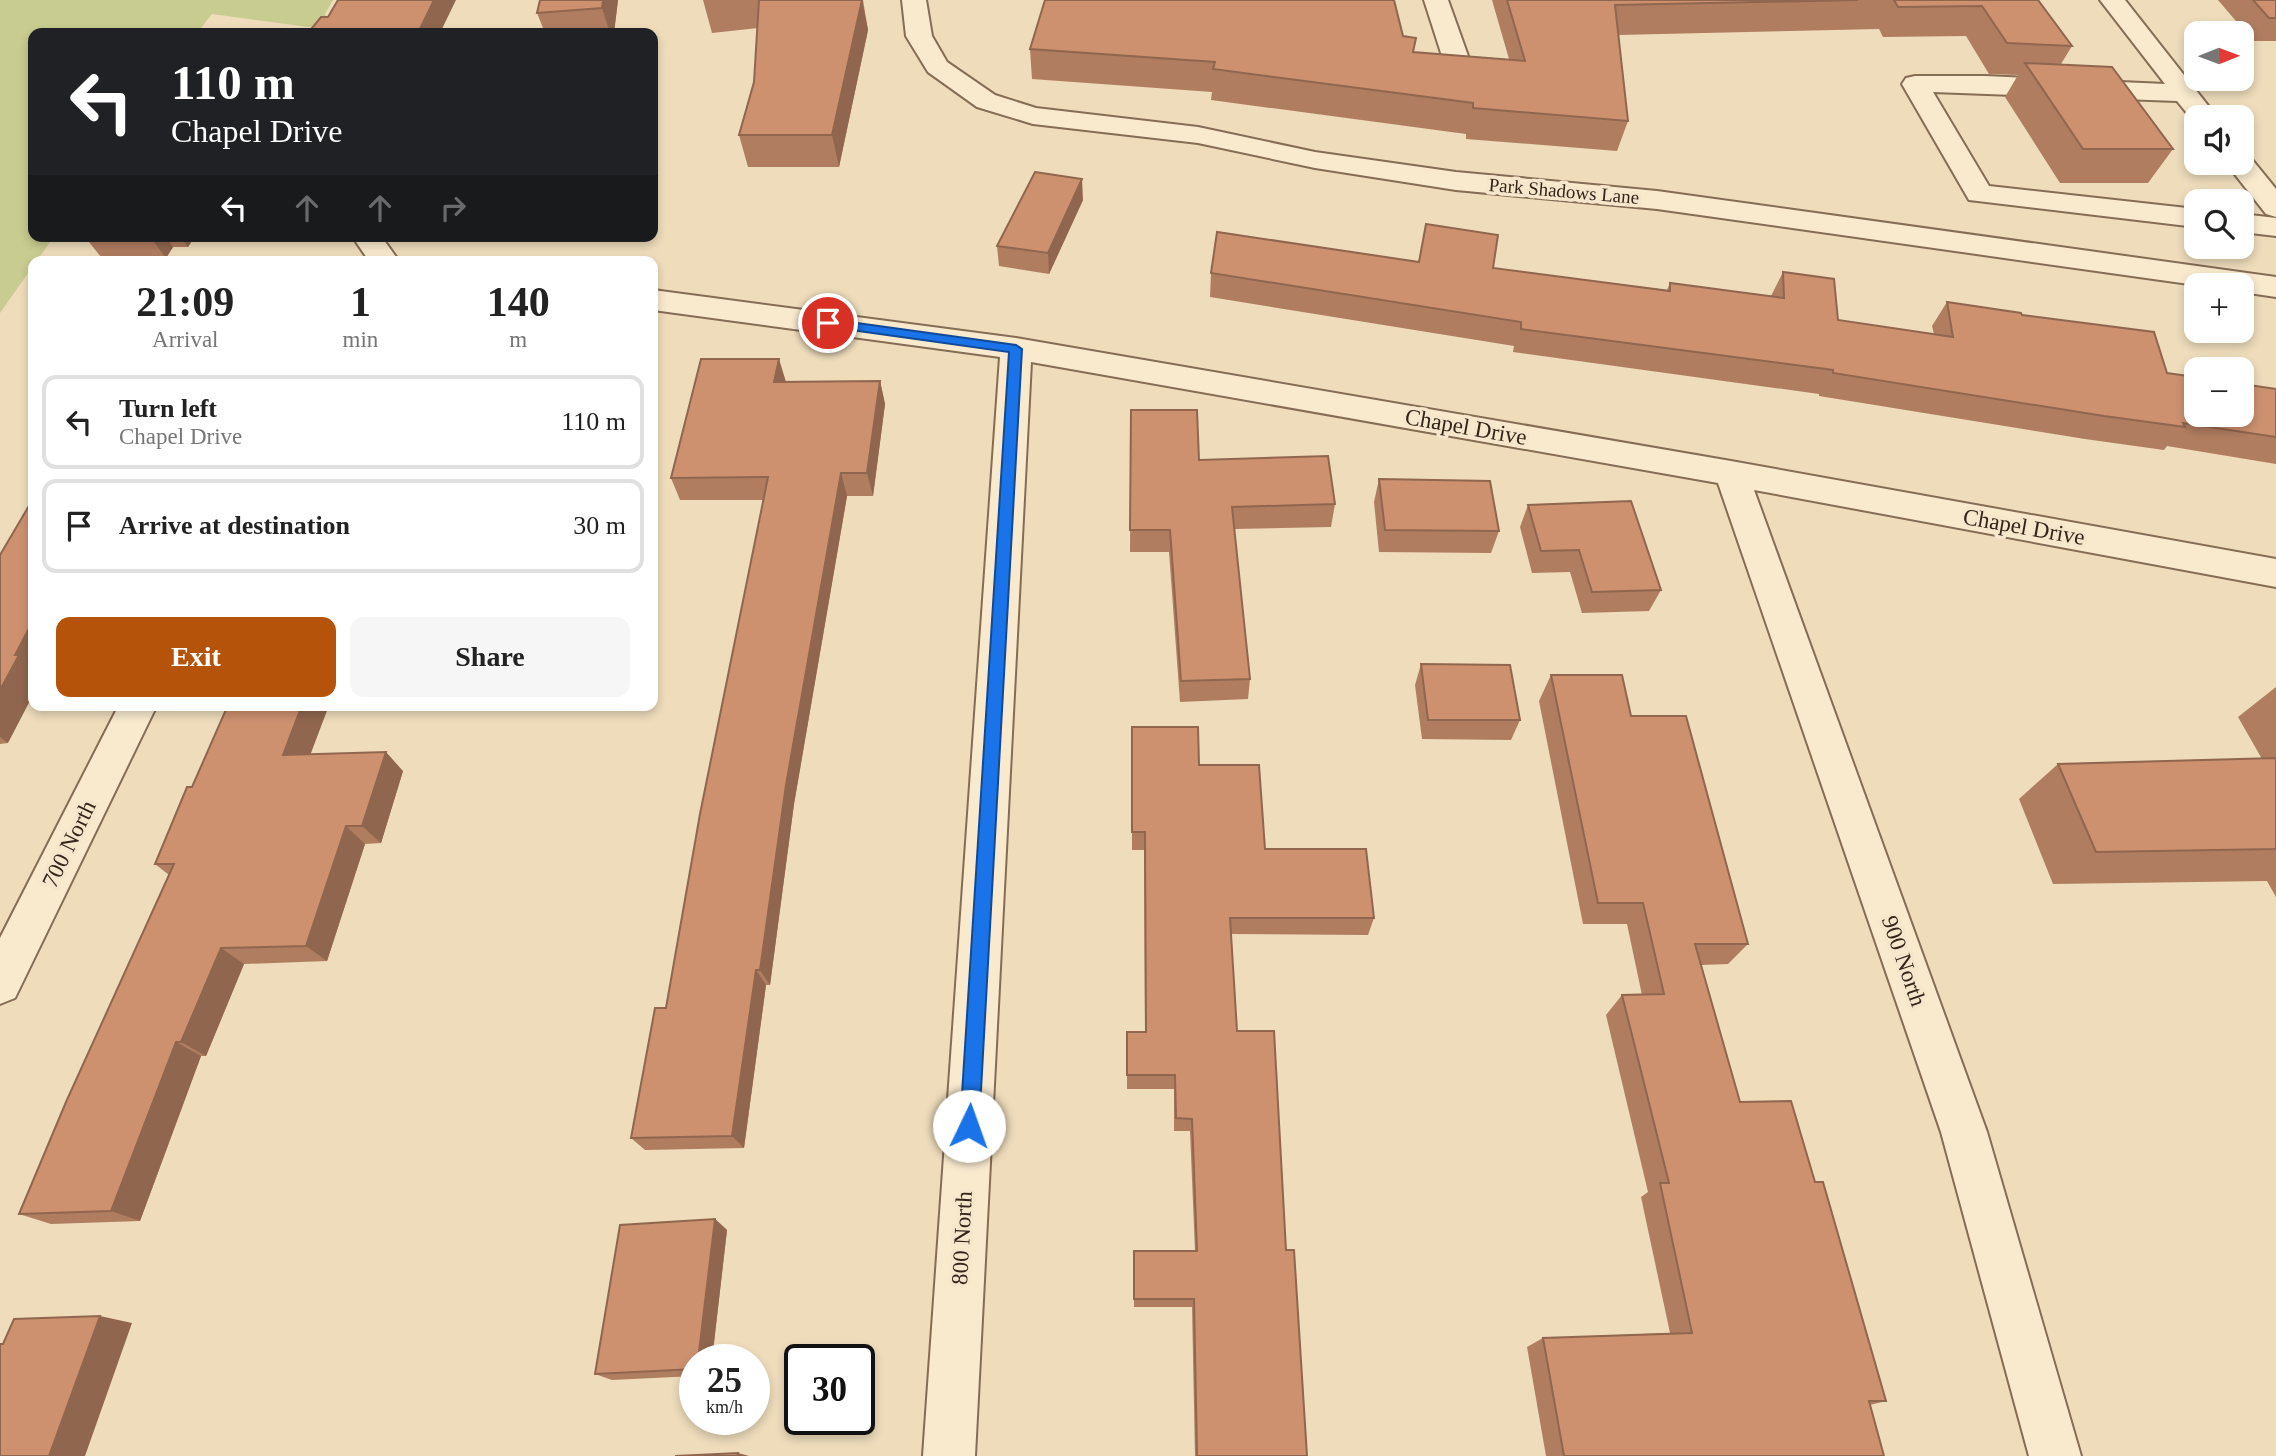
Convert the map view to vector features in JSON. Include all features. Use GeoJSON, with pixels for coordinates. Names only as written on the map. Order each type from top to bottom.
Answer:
{"type":"FeatureCollection","features":[{"type":"Feature","properties":{"kind":"street","name":"Park Shadows Lane"},"geometry":{"type":"LineString","coordinates":[[914,0],[919,36],[937,67],[986,101],[1034,116],[1198,135],[1315,160],[1457,181],[1657,200],[2276,287]]}},
{"type":"Feature","properties":{"kind":"street"},"geometry":{"type":"LineString","coordinates":[[1436,0],[1455,56]]}},
{"type":"Feature","properties":{"kind":"street"},"geometry":{"type":"LineString","coordinates":[[2112,0],[2194,105]]}},
{"type":"Feature","properties":{"kind":"street"},"geometry":{"type":"LineString","coordinates":[[2184,217],[1979,194],[1915,84],[1986,83],[2185,93]]}},
{"type":"Feature","properties":{"kind":"street"},"geometry":{"type":"LineString","coordinates":[[2250,175],[2276,208]]}},
{"type":"Feature","properties":{"kind":"street"},"geometry":{"type":"LineString","coordinates":[[2254,224],[2276,227]]}},
{"type":"Feature","properties":{"kind":"street","name":"Chapel Drive"},"geometry":{"type":"LineString","coordinates":[[658,301],[1016,349],[1731,472],[2276,573]]}},
{"type":"Feature","properties":{"kind":"street","name":"800 North"},"geometry":{"type":"LineString","coordinates":[[949,1456],[1016,349]]}},
{"type":"Feature","properties":{"kind":"street","name":"900 North"},"geometry":{"type":"LineString","coordinates":[[1731,472],[1964,1132],[2055,1456]]}},
{"type":"Feature","properties":{"kind":"street","name":"700 North"},"geometry":{"type":"LineString","coordinates":[[0,983],[135,711]]}},
{"type":"Feature","properties":{"kind":"green space"},"geometry":{"type":"Polygon","coordinates":[[[0,0],[333,0],[325,14],[330,28],[212,14],[201,28],[28,28],[28,242],[50,242],[40,256],[28,256],[28,273],[0,313],[0,0]]]}},
{"type":"Feature","properties":{"kind":"building"},"geometry":{"type":"Polygon","coordinates":[[[338,0],[434,0],[420,28],[312,28],[321,17],[328,17],[338,0]]]}},
{"type":"Feature","properties":{"kind":"building"},"geometry":{"type":"Polygon","coordinates":[[[540,0],[603,0],[602,8],[537,13],[540,0]]]}},
{"type":"Feature","properties":{"kind":"building"},"geometry":{"type":"Polygon","coordinates":[[[759,0],[862,0],[832,135],[739,135],[754,82],[759,0]]]}},
{"type":"Feature","properties":{"kind":"building"},"geometry":{"type":"Polygon","coordinates":[[[1045,0],[1394,0],[1403,36],[1416,38],[1413,52],[1525,61],[1507,0],[1858,0],[1615,5],[1628,121],[1473,108],[1473,103],[1213,69],[1215,62],[1030,49],[1045,0]]]}},
{"type":"Feature","properties":{"kind":"building"},"geometry":{"type":"Polygon","coordinates":[[[1894,0],[2038,0],[2072,46],[2007,43],[1982,6],[1898,7],[1894,0]]]}},
{"type":"Feature","properties":{"kind":"building"},"geometry":{"type":"Polygon","coordinates":[[[2253,0],[2276,0],[2276,18],[2269,18],[2253,0]]]}},
{"type":"Feature","properties":{"kind":"building"},"geometry":{"type":"Polygon","coordinates":[[[2025,63],[2112,67],[2173,149],[2083,149],[2025,63]]]}},
{"type":"Feature","properties":{"kind":"building"},"geometry":{"type":"Polygon","coordinates":[[[1035,172],[1082,179],[1048,253],[997,246],[1035,172]]]}},
{"type":"Feature","properties":{"kind":"building"},"geometry":{"type":"Polygon","coordinates":[[[1426,224],[1498,235],[1493,268],[1670,291],[1670,283],[1784,298],[1783,272],[1834,279],[1838,320],[1953,337],[1947,302],[2022,315],[2154,332],[2167,373],[2184,375],[2184,427],[1833,373],[1833,370],[1521,329],[1521,322],[1211,273],[1217,232],[1419,262],[1426,224]]]}},
{"type":"Feature","properties":{"kind":"building"},"geometry":{"type":"Polygon","coordinates":[[[701,359],[779,359],[774,382],[880,381],[867,473],[841,473],[786,785],[760,970],[756,970],[732,1136],[631,1138],[655,1008],[666,1008],[700,814],[768,477],[671,478],[701,359]]]}},
{"type":"Feature","properties":{"kind":"building"},"geometry":{"type":"Polygon","coordinates":[[[2254,386],[2276,389],[2276,437],[2210,427],[2254,427],[2254,386]]]}},
{"type":"Feature","properties":{"kind":"building"},"geometry":{"type":"Polygon","coordinates":[[[1131,410],[1197,410],[1199,460],[1328,456],[1335,504],[1232,507],[1250,679],[1181,681],[1170,530],[1130,530],[1131,410]]]}},
{"type":"Feature","properties":{"kind":"building"},"geometry":{"type":"Polygon","coordinates":[[[1379,479],[1490,481],[1499,531],[1385,530],[1379,479]]]}},
{"type":"Feature","properties":{"kind":"building"},"geometry":{"type":"Polygon","coordinates":[[[1631,501],[1661,590],[1592,592],[1579,550],[1541,551],[1528,505],[1631,501]]]}},
{"type":"Feature","properties":{"kind":"building"},"geometry":{"type":"Polygon","coordinates":[[[28,507],[28,630],[15,655],[19,655],[0,690],[0,555],[28,507]]]}},
{"type":"Feature","properties":{"kind":"building"},"geometry":{"type":"Polygon","coordinates":[[[1421,664],[1510,665],[1520,720],[1428,720],[1421,664]]]}},
{"type":"Feature","properties":{"kind":"building"},"geometry":{"type":"Polygon","coordinates":[[[1551,675],[1622,675],[1631,716],[1686,716],[1748,944],[1695,944],[1740,1102],[1791,1101],[1815,1182],[1823,1182],[1886,1401],[1869,1401],[1884,1456],[1564,1456],[1543,1338],[1692,1333],[1660,1183],[1669,1183],[1622,995],[1664,994],[1643,903],[1598,903],[1551,675]]]}},
{"type":"Feature","properties":{"kind":"building"},"geometry":{"type":"Polygon","coordinates":[[[225,711],[300,711],[283,755],[386,752],[362,826],[346,826],[306,946],[221,948],[181,1042],[176,1042],[111,1211],[19,1214],[66,1102],[174,864],[155,864],[187,787],[192,787],[225,711]]]}},
{"type":"Feature","properties":{"kind":"building"},"geometry":{"type":"Polygon","coordinates":[[[1132,727],[1198,727],[1199,765],[1259,765],[1265,849],[1366,849],[1374,918],[1230,918],[1237,1031],[1274,1031],[1286,1250],[1294,1250],[1307,1456],[1197,1456],[1194,1299],[1134,1299],[1134,1251],[1197,1251],[1192,1119],[1176,1118],[1175,1075],[1127,1075],[1127,1032],[1146,1032],[1145,832],[1132,832],[1132,727]]]}},
{"type":"Feature","properties":{"kind":"building"},"geometry":{"type":"Polygon","coordinates":[[[2276,758],[2276,849],[2096,852],[2058,764],[2276,758]]]}},
{"type":"Feature","properties":{"kind":"building"},"geometry":{"type":"Polygon","coordinates":[[[715,1219],[700,1344],[679,1344],[679,1370],[595,1374],[620,1225],[715,1219]]]}},
{"type":"Feature","properties":{"kind":"building"},"geometry":{"type":"Polygon","coordinates":[[[100,1316],[49,1456],[0,1456],[0,1344],[3,1344],[14,1319],[100,1316]]]}},
{"type":"Feature","properties":{"kind":"building"},"geometry":{"type":"Polygon","coordinates":[[[738,1453],[737,1456],[675,1456],[738,1453]]]}},
{"type":"Feature","properties":{"kind":"route"},"geometry":{"type":"LineString","coordinates":[[828,323],[1016,349],[969,1126]]}}]}
